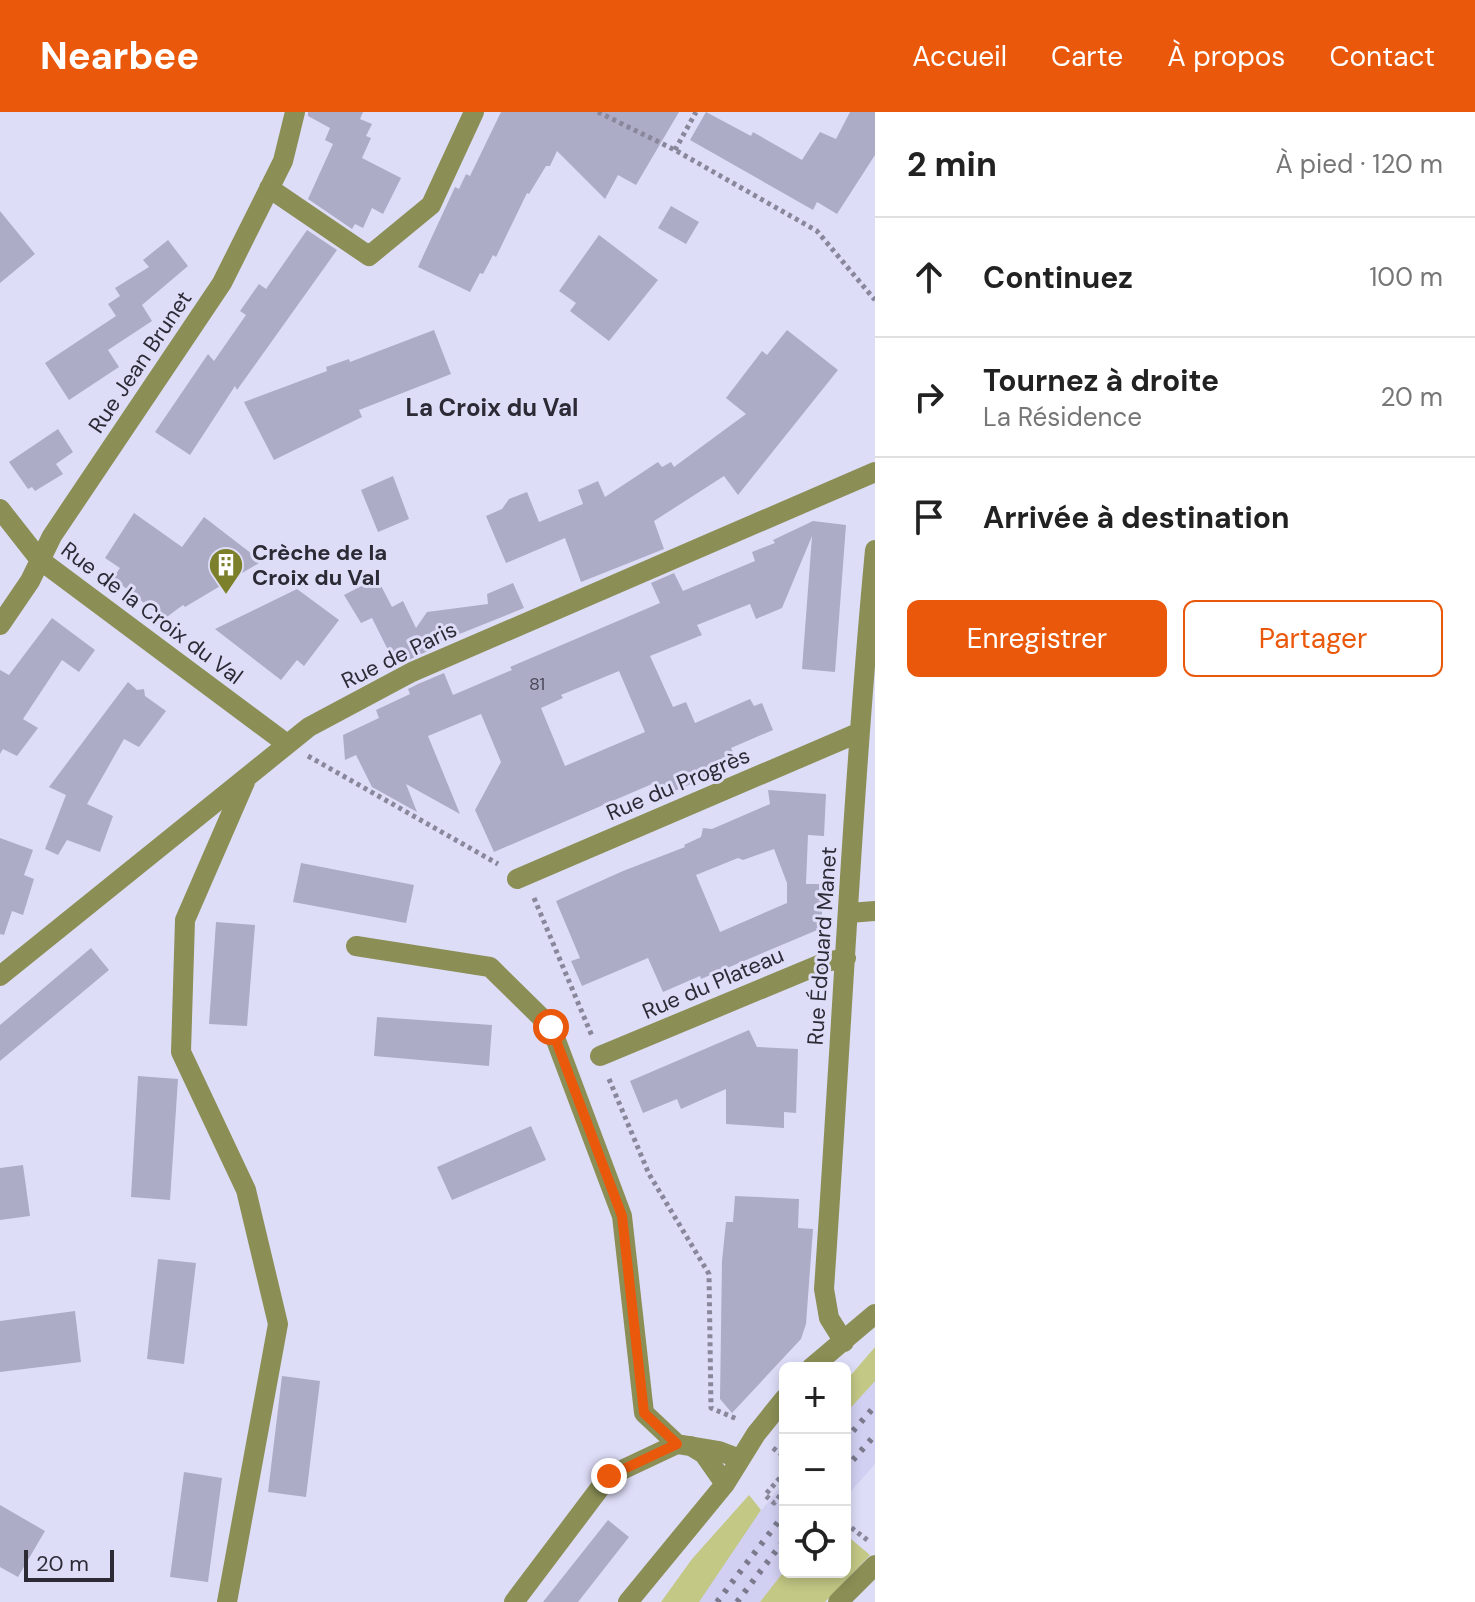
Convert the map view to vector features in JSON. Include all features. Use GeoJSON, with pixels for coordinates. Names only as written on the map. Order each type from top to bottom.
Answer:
{"type":"FeatureCollection","features":[{"type":"Feature","properties":{"kind":"street","name":"Rue Jean Brunet"},"geometry":{"type":"LineString","coordinates":[[0,625],[30,581],[52,536],[222,283],[283,161],[295,112]]}},
{"type":"Feature","properties":{"kind":"street"},"geometry":{"type":"LineString","coordinates":[[269,188],[369,256],[431,205],[474,112]]}},
{"type":"Feature","properties":{"kind":"street","name":"Rue de Paris"},"geometry":{"type":"LineString","coordinates":[[0,976],[309,727],[412,672],[875,472]]}},
{"type":"Feature","properties":{"kind":"street","name":"Rue de la Croix du Val"},"geometry":{"type":"LineString","coordinates":[[0,509],[40,560],[287,744]]}},
{"type":"Feature","properties":{"kind":"street","name":"Rue Édouard Manet"},"geometry":{"type":"LineString","coordinates":[[844,1342],[829,1318],[824,1289],[858,733],[875,550]]}},
{"type":"Feature","properties":{"kind":"street","name":"Rue du Progrès"},"geometry":{"type":"LineString","coordinates":[[517,879],[858,733]]}},
{"type":"Feature","properties":{"kind":"street"},"geometry":{"type":"LineString","coordinates":[[227,1602],[278,1324],[246,1190],[181,1052],[185,920],[248,776]]}},
{"type":"Feature","properties":{"kind":"street"},"geometry":{"type":"LineString","coordinates":[[849,913],[875,911]]}},
{"type":"Feature","properties":{"kind":"street"},"geometry":{"type":"LineString","coordinates":[[356,946],[490,967],[551,1027],[622,1216],[644,1413],[682,1444],[704,1454],[725,1484]]}},
{"type":"Feature","properties":{"kind":"street","name":"Rue du Plateau"},"geometry":{"type":"LineString","coordinates":[[600,1056],[826,962],[846,958]]}},
{"type":"Feature","properties":{"kind":"street"},"geometry":{"type":"LineString","coordinates":[[819,1362],[875,1314]]}},
{"type":"Feature","properties":{"kind":"street"},"geometry":{"type":"LineString","coordinates":[[628,1602],[725,1484],[756,1434],[779,1405]]}},
{"type":"Feature","properties":{"kind":"street"},"geometry":{"type":"LineString","coordinates":[[514,1602],[609,1476],[682,1444],[740,1459]]}},
{"type":"Feature","properties":{"kind":"street"},"geometry":{"type":"LineString","coordinates":[[838,1602],[875,1565]]}},
{"type":"Feature","properties":{"kind":"path"},"geometry":{"type":"LineString","coordinates":[[598,112],[675,150],[817,231],[875,300]]}},
{"type":"Feature","properties":{"kind":"path"},"geometry":{"type":"LineString","coordinates":[[675,150],[696,112]]}},
{"type":"Feature","properties":{"kind":"path"},"geometry":{"type":"LineString","coordinates":[[779,1479],[765,1495],[774,1503],[779,1497]]}},
{"type":"Feature","properties":{"kind":"path"},"geometry":{"type":"LineString","coordinates":[[851,1528],[875,1546]]}},
{"type":"Feature","properties":{"kind":"shaded area"},"geometry":{"type":"Polygon","coordinates":[[[875,1380],[875,1464],[851,1491],[851,1434],[851,1406],[875,1380]]]}},
{"type":"Feature","properties":{"kind":"shaded area"},"geometry":{"type":"Polygon","coordinates":[[[779,1488],[781,1578],[767,1602],[687,1602],[779,1488]]]}},
{"type":"Feature","properties":{"kind":"green space"},"geometry":{"type":"Polygon","coordinates":[[[875,1347],[875,1381],[851,1407],[851,1375],[875,1347]]]}},
{"type":"Feature","properties":{"kind":"green space"},"geometry":{"type":"Polygon","coordinates":[[[749,1495],[761,1510],[699,1602],[661,1602],[692,1559],[749,1495]]]}},
{"type":"Feature","properties":{"kind":"green space"},"geometry":{"type":"Polygon","coordinates":[[[851,1539],[870,1555],[851,1575],[851,1539]]]}},
{"type":"Feature","properties":{"kind":"green space"},"geometry":{"type":"Polygon","coordinates":[[[779,1578],[848,1578],[825,1602],[760,1602],[779,1578]]]}},
{"type":"Feature","properties":{"kind":"building"},"geometry":{"type":"Polygon","coordinates":[[[308,112],[363,112],[360,119],[372,124],[366,136],[371,138],[362,158],[401,178],[383,214],[372,208],[363,228],[355,224],[352,229],[308,199],[333,144],[325,140],[330,128],[308,116],[308,112]]]}},
{"type":"Feature","properties":{"kind":"building"},"geometry":{"type":"Polygon","coordinates":[[[501,112],[679,112],[636,185],[618,175],[605,199],[557,151],[550,166],[546,166],[527,193],[496,257],[493,255],[470,292],[418,267],[455,187],[459,189],[466,174],[470,176],[501,112]]]}},
{"type":"Feature","properties":{"kind":"building"},"geometry":{"type":"Polygon","coordinates":[[[706,112],[751,136],[753,132],[802,160],[820,132],[836,139],[850,112],[875,112],[875,155],[837,214],[817,202],[813,210],[690,140],[706,112]]]}},
{"type":"Feature","properties":{"kind":"building"},"geometry":{"type":"Polygon","coordinates":[[[671,206],[699,222],[686,244],[658,228],[671,206]]]}},
{"type":"Feature","properties":{"kind":"building"},"geometry":{"type":"Polygon","coordinates":[[[0,211],[35,254],[0,283],[0,211]]]}},
{"type":"Feature","properties":{"kind":"building"},"geometry":{"type":"Polygon","coordinates":[[[307,230],[337,250],[237,390],[235,386],[190,455],[155,432],[208,354],[214,361],[246,315],[240,311],[259,284],[266,289],[307,230]]]}},
{"type":"Feature","properties":{"kind":"building"},"geometry":{"type":"Polygon","coordinates":[[[599,235],[658,280],[609,341],[570,311],[576,303],[559,291],[599,235]]]}},
{"type":"Feature","properties":{"kind":"building"},"geometry":{"type":"Polygon","coordinates":[[[168,240],[188,266],[142,305],[152,321],[108,350],[119,367],[69,400],[45,363],[116,316],[108,304],[120,296],[115,288],[149,267],[143,260],[168,240]]]}},
{"type":"Feature","properties":{"kind":"building"},"geometry":{"type":"Polygon","coordinates":[[[434,330],[451,374],[359,410],[362,417],[274,460],[244,402],[327,371],[326,367],[349,359],[350,362],[434,330]]]}},
{"type":"Feature","properties":{"kind":"building"},"geometry":{"type":"Polygon","coordinates":[[[787,330],[838,370],[738,495],[724,476],[654,521],[664,549],[581,582],[565,538],[506,563],[486,516],[502,509],[509,499],[527,492],[539,522],[583,504],[578,490],[598,481],[605,497],[658,462],[662,467],[671,462],[674,467],[746,414],[726,398],[762,351],[767,355],[787,330]]]}},
{"type":"Feature","properties":{"kind":"building"},"geometry":{"type":"Polygon","coordinates":[[[58,429],[73,452],[56,464],[63,474],[35,491],[32,487],[28,489],[9,462],[58,429]]]}},
{"type":"Feature","properties":{"kind":"building"},"geometry":{"type":"Polygon","coordinates":[[[393,476],[409,519],[378,532],[361,490],[393,476]]]}},
{"type":"Feature","properties":{"kind":"building"},"geometry":{"type":"Polygon","coordinates":[[[134,513],[182,547],[204,517],[252,554],[259,563],[185,607],[183,605],[164,619],[113,578],[120,568],[105,558],[134,513]]]}},
{"type":"Feature","properties":{"kind":"building"},"geometry":{"type":"Polygon","coordinates":[[[813,521],[846,525],[835,672],[802,669],[812,536],[782,608],[756,619],[750,604],[697,625],[702,635],[650,656],[673,707],[686,702],[695,723],[750,699],[754,706],[762,703],[773,730],[731,748],[738,764],[658,798],[652,784],[494,852],[475,810],[501,762],[481,714],[428,736],[460,814],[406,784],[417,812],[372,787],[356,755],[345,760],[343,735],[379,718],[376,710],[410,694],[408,689],[444,673],[453,695],[512,670],[510,667],[660,603],[651,583],[674,573],[683,591],[755,561],[752,552],[775,543],[773,540],[813,521]],[[619,671],[561,695],[563,698],[541,708],[565,766],[645,732],[619,671]]]}},
{"type":"Feature","properties":{"kind":"building"},"geometry":{"type":"Polygon","coordinates":[[[377,578],[392,607],[403,601],[416,628],[427,612],[488,604],[487,594],[513,583],[524,608],[432,645],[434,648],[396,666],[372,618],[361,623],[344,595],[377,578]]]}},
{"type":"Feature","properties":{"kind":"building"},"geometry":{"type":"Polygon","coordinates":[[[297,589],[339,620],[304,666],[297,660],[281,680],[215,629],[297,589]]]}},
{"type":"Feature","properties":{"kind":"building"},"geometry":{"type":"Polygon","coordinates":[[[52,618],[95,650],[79,672],[62,660],[23,719],[38,728],[17,756],[3,749],[0,754],[0,670],[9,675],[52,618]]]}},
{"type":"Feature","properties":{"kind":"building"},"geometry":{"type":"Polygon","coordinates":[[[128,682],[137,690],[144,689],[145,696],[166,711],[139,747],[124,739],[87,804],[113,816],[100,852],[67,840],[58,855],[45,849],[66,795],[49,787],[128,682]]]}},
{"type":"Feature","properties":{"kind":"building"},"geometry":{"type":"Polygon","coordinates":[[[768,790],[826,794],[824,836],[808,835],[806,884],[819,884],[822,928],[663,992],[648,958],[582,986],[571,961],[580,958],[556,901],[685,847],[701,837],[703,828],[712,829],[770,804],[768,790]],[[774,849],[743,860],[738,858],[696,875],[720,932],[787,903],[787,883],[774,849]]]}},
{"type":"Feature","properties":{"kind":"building"},"geometry":{"type":"Polygon","coordinates":[[[0,838],[33,850],[24,875],[34,879],[23,915],[12,911],[4,935],[0,934],[0,838]]]}},
{"type":"Feature","properties":{"kind":"building"},"geometry":{"type":"Polygon","coordinates":[[[301,863],[414,885],[406,923],[293,902],[301,863]]]}},
{"type":"Feature","properties":{"kind":"building"},"geometry":{"type":"Polygon","coordinates":[[[216,922],[255,925],[247,1026],[209,1024],[216,922]]]}},
{"type":"Feature","properties":{"kind":"building"},"geometry":{"type":"Polygon","coordinates":[[[91,948],[109,970],[0,1061],[0,1025],[91,948]]]}},
{"type":"Feature","properties":{"kind":"building"},"geometry":{"type":"Polygon","coordinates":[[[377,1017],[492,1025],[489,1066],[374,1056],[377,1017]]]}},
{"type":"Feature","properties":{"kind":"building"},"geometry":{"type":"Polygon","coordinates":[[[749,1030],[757,1047],[798,1049],[796,1113],[784,1112],[784,1128],[726,1124],[726,1089],[681,1109],[677,1099],[643,1113],[630,1081],[749,1030]]]}},
{"type":"Feature","properties":{"kind":"building"},"geometry":{"type":"Polygon","coordinates":[[[138,1076],[178,1079],[170,1200],[131,1197],[138,1076]]]}},
{"type":"Feature","properties":{"kind":"building"},"geometry":{"type":"Polygon","coordinates":[[[531,1126],[546,1160],[452,1200],[437,1167],[531,1126]]]}},
{"type":"Feature","properties":{"kind":"building"},"geometry":{"type":"Polygon","coordinates":[[[23,1165],[30,1216],[0,1220],[0,1168],[23,1165]]]}},
{"type":"Feature","properties":{"kind":"building"},"geometry":{"type":"Polygon","coordinates":[[[735,1196],[799,1199],[798,1228],[813,1229],[806,1324],[801,1339],[732,1413],[720,1399],[722,1261],[726,1222],[733,1222],[735,1196]]]}},
{"type":"Feature","properties":{"kind":"building"},"geometry":{"type":"Polygon","coordinates":[[[158,1259],[196,1263],[184,1364],[147,1359],[158,1259]]]}},
{"type":"Feature","properties":{"kind":"building"},"geometry":{"type":"Polygon","coordinates":[[[75,1311],[81,1362],[0,1372],[0,1321],[75,1311]]]}},
{"type":"Feature","properties":{"kind":"building"},"geometry":{"type":"Polygon","coordinates":[[[282,1376],[320,1381],[306,1497],[268,1492],[282,1376]]]}},
{"type":"Feature","properties":{"kind":"building"},"geometry":{"type":"Polygon","coordinates":[[[184,1472],[222,1478],[208,1582],[170,1577],[184,1472]]]}},
{"type":"Feature","properties":{"kind":"building"},"geometry":{"type":"Polygon","coordinates":[[[0,1505],[45,1531],[18,1577],[0,1567],[0,1505]]]}},
{"type":"Feature","properties":{"kind":"building"},"geometry":{"type":"Polygon","coordinates":[[[608,1520],[629,1537],[578,1602],[543,1602],[608,1520]]]}},
{"type":"Feature","properties":{"kind":"railway"},"geometry":{"type":"LineString","coordinates":[[850,1434],[875,1406]]}},
{"type":"Feature","properties":{"kind":"railway"},"geometry":{"type":"LineString","coordinates":[[851,1462],[875,1435]]}},
{"type":"Feature","properties":{"kind":"railway"},"geometry":{"type":"LineString","coordinates":[[717,1602],[779,1521]]}},
{"type":"Feature","properties":{"kind":"railway"},"geometry":{"type":"LineString","coordinates":[[737,1602],[779,1547]]}},
{"type":"Feature","properties":{"kind":"place","name":"Crèche de la Croix du Val"},"geometry":{"type":"Point","coordinates":[226,596]}},
{"type":"Feature","properties":{"kind":"district","name":"La Croix du Val"},"geometry":{"type":"Point","coordinates":[492,407]}},
{"type":"Feature","properties":{"kind":"route"},"geometry":{"type":"LineString","coordinates":[[551,1027],[622,1216],[644,1413],[677,1444],[609,1476]]}}]}
